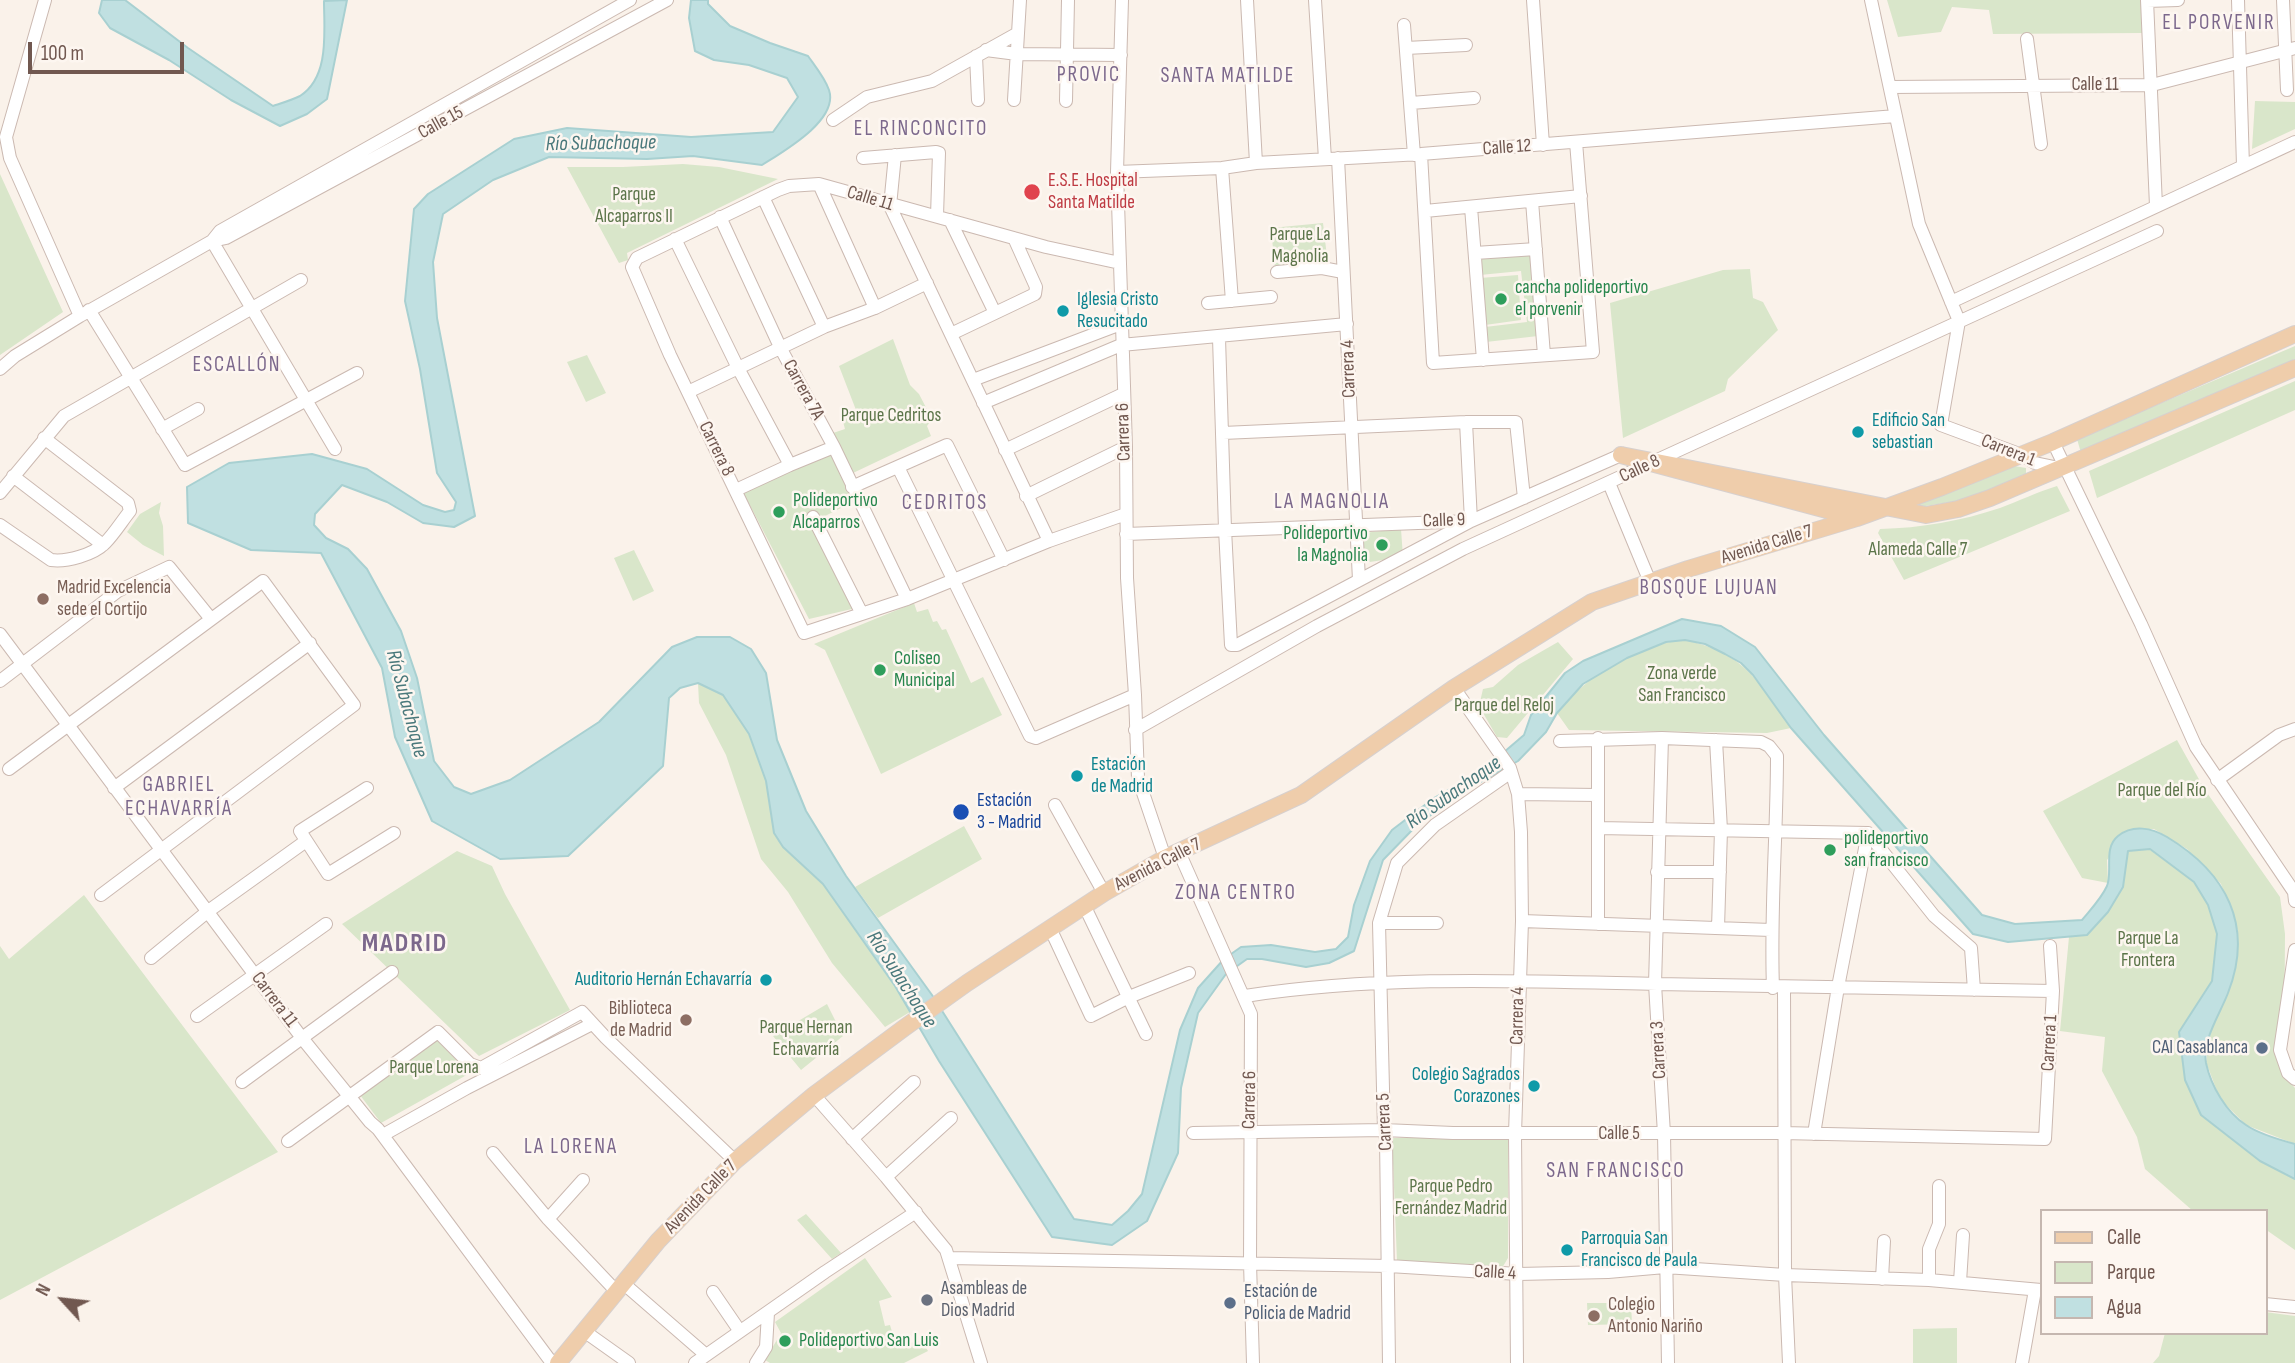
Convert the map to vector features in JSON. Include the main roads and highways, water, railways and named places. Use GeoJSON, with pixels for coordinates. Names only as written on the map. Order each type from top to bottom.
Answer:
{"type":"FeatureCollection","features":[{"type":"Feature","properties":{"kind":"main road","name":"Avenida Calle 7"},"geometry":{"type":"LineString","coordinates":[[558,1363],[658,1241],[735,1161],[814,1095],[947,996],[1104,893],[1172,855],[1301,795],[1454,688],[1592,602],[1857,518],[2053,442],[2295,334]]}},
{"type":"Feature","properties":{"kind":"main road","name":"Avenida Calle 7"},"geometry":{"type":"LineString","coordinates":[[1857,518],[1621,455],[1926,515],[1958,509],[1990,498],[2295,368]]}},
{"type":"Feature","properties":{"kind":"water"},"geometry":{"type":"Polygon","coordinates":[[[102,0],[125,0],[188,48],[273,106],[300,96],[310,88],[321,66],[324,1],[347,0],[327,99],[307,114],[280,126],[110,28],[99,13],[102,0]]]}},
{"type":"Feature","properties":{"kind":"water","name":"Río Subachoque"},"geometry":{"type":"Polygon","coordinates":[[[691,0],[708,0],[708,4],[730,26],[808,56],[829,90],[830,101],[818,123],[796,143],[762,165],[693,156],[647,159],[549,157],[493,180],[443,214],[433,262],[437,318],[475,516],[454,527],[423,523],[387,502],[342,485],[315,514],[314,525],[326,538],[348,549],[367,569],[401,631],[417,678],[434,761],[454,787],[471,794],[510,780],[599,722],[672,647],[697,637],[730,637],[751,649],[766,673],[777,740],[806,811],[846,876],[932,995],[1074,1219],[1112,1225],[1142,1194],[1180,1030],[1198,988],[1224,959],[1241,947],[1271,945],[1315,952],[1336,949],[1348,937],[1354,905],[1370,861],[1392,830],[1434,798],[1483,770],[1524,735],[1531,715],[1565,673],[1583,661],[1682,619],[1721,626],[1755,647],[1824,735],[1982,915],[2015,924],[2082,920],[2107,886],[2113,841],[2130,830],[2142,829],[2161,834],[2188,851],[2206,867],[2230,903],[2238,945],[2228,993],[2207,1045],[2205,1054],[2208,1072],[2220,1098],[2239,1120],[2263,1134],[2295,1144],[2295,1179],[2260,1161],[2201,1115],[2185,1080],[2179,1032],[2212,981],[2217,934],[2208,905],[2194,882],[2150,849],[2128,851],[2123,887],[2108,912],[2087,935],[2008,942],[1973,934],[1791,728],[1753,675],[1741,663],[1725,654],[1705,644],[1685,640],[1666,642],[1627,658],[1583,684],[1557,713],[1546,732],[1518,761],[1465,791],[1418,824],[1383,860],[1354,951],[1329,963],[1306,967],[1247,959],[1226,974],[1198,1013],[1181,1088],[1178,1153],[1147,1221],[1112,1245],[1052,1237],[939,1061],[895,986],[823,884],[783,847],[774,833],[766,781],[749,734],[723,695],[698,683],[680,688],[669,698],[663,766],[568,856],[500,859],[432,821],[395,737],[382,668],[321,553],[251,550],[188,523],[187,487],[229,463],[312,454],[367,469],[423,505],[445,512],[454,510],[456,502],[437,473],[420,369],[405,301],[414,209],[428,194],[514,139],[567,128],[691,137],[773,132],[798,97],[787,78],[749,65],[714,60],[695,51],[689,18],[691,0]]]}},
{"type":"Feature","properties":{"kind":"place","name":"E.S.E. Hospital Santa Matilde"},"geometry":{"type":"Point","coordinates":[1032,192]}},
{"type":"Feature","properties":{"kind":"place","name":"cancha polideportivo el porvenir"},"geometry":{"type":"Point","coordinates":[1501,299]}},
{"type":"Feature","properties":{"kind":"place","name":"Iglesia Cristo Resucitado"},"geometry":{"type":"Point","coordinates":[1063,311]}},
{"type":"Feature","properties":{"kind":"place","name":"Edificio San sebastian"},"geometry":{"type":"Point","coordinates":[1858,432]}},
{"type":"Feature","properties":{"kind":"place","name":"Polideportivo Alcaparros"},"geometry":{"type":"Point","coordinates":[779,512]}},
{"type":"Feature","properties":{"kind":"place","name":"Polideportivo la Magnolia"},"geometry":{"type":"Point","coordinates":[1382,545]}},
{"type":"Feature","properties":{"kind":"place","name":"Madrid Excelencia sede el Cortijo"},"geometry":{"type":"Point","coordinates":[43,599]}},
{"type":"Feature","properties":{"kind":"place","name":"Coliseo Municipal"},"geometry":{"type":"Point","coordinates":[880,670]}},
{"type":"Feature","properties":{"kind":"place","name":"Estación de Madrid"},"geometry":{"type":"Point","coordinates":[1077,776]}},
{"type":"Feature","properties":{"kind":"place","name":"Estación 3 - Madrid"},"geometry":{"type":"Point","coordinates":[961,812]}},
{"type":"Feature","properties":{"kind":"place","name":"polideportivo san francisco"},"geometry":{"type":"Point","coordinates":[1830,850]}},
{"type":"Feature","properties":{"kind":"place","name":"Auditorio Hernán Echavarría"},"geometry":{"type":"Point","coordinates":[766,980]}},
{"type":"Feature","properties":{"kind":"place","name":"Biblioteca de Madrid"},"geometry":{"type":"Point","coordinates":[686,1020]}},
{"type":"Feature","properties":{"kind":"place","name":"CAI Casablanca"},"geometry":{"type":"Point","coordinates":[2262,1048]}},
{"type":"Feature","properties":{"kind":"place","name":"Colegio Sagrados Corazones"},"geometry":{"type":"Point","coordinates":[1534,1086]}},
{"type":"Feature","properties":{"kind":"place","name":"Parroquia San Francisco de Paula"},"geometry":{"type":"Point","coordinates":[1567,1250]}},
{"type":"Feature","properties":{"kind":"place","name":"Asambleas de Dios Madrid"},"geometry":{"type":"Point","coordinates":[927,1300]}},
{"type":"Feature","properties":{"kind":"place","name":"Estación de Policia de Madrid"},"geometry":{"type":"Point","coordinates":[1230,1303]}},
{"type":"Feature","properties":{"kind":"place","name":"Colegio Antonio Nariño"},"geometry":{"type":"Point","coordinates":[1594,1316]}},
{"type":"Feature","properties":{"kind":"place","name":"Polideportivo San Luis"},"geometry":{"type":"Point","coordinates":[785,1341]}},
{"type":"Feature","properties":{"kind":"district","name":"EL PORVENIR"},"geometry":{"type":"Point","coordinates":[2219,24]}},
{"type":"Feature","properties":{"kind":"district","name":"PROVIC"},"geometry":{"type":"Point","coordinates":[1089,76]}},
{"type":"Feature","properties":{"kind":"district","name":"SANTA MATILDE"},"geometry":{"type":"Point","coordinates":[1228,77]}},
{"type":"Feature","properties":{"kind":"district","name":"EL RINCONCITO"},"geometry":{"type":"Point","coordinates":[921,130]}},
{"type":"Feature","properties":{"kind":"district","name":"ESCALLÓN"},"geometry":{"type":"Point","coordinates":[237,366]}},
{"type":"Feature","properties":{"kind":"district","name":"LA MAGNOLIA"},"geometry":{"type":"Point","coordinates":[1332,503]}},
{"type":"Feature","properties":{"kind":"district","name":"CEDRITOS"},"geometry":{"type":"Point","coordinates":[945,504]}},
{"type":"Feature","properties":{"kind":"district","name":"BOSQUE LUJUAN"},"geometry":{"type":"Point","coordinates":[1709,589]}},
{"type":"Feature","properties":{"kind":"district","name":"GABRIEL ECHAVARRÍA"},"geometry":{"type":"Point","coordinates":[179,798]}},
{"type":"Feature","properties":{"kind":"district","name":"ZONA CENTRO"},"geometry":{"type":"Point","coordinates":[1236,894]}},
{"type":"Feature","properties":{"kind":"district","name":"MADRID"},"geometry":{"type":"Point","coordinates":[405,944]}},
{"type":"Feature","properties":{"kind":"district","name":"LA LORENA"},"geometry":{"type":"Point","coordinates":[571,1148]}},
{"type":"Feature","properties":{"kind":"district","name":"SAN FRANCISCO"},"geometry":{"type":"Point","coordinates":[1616,1172]}},
{"type":"Feature","properties":{"kind":"park label","name":"Parque Alcaparros II"},"geometry":{"type":"Point","coordinates":[634,206]}},
{"type":"Feature","properties":{"kind":"park label","name":"Parque La Magnolia"},"geometry":{"type":"Point","coordinates":[1300,246]}},
{"type":"Feature","properties":{"kind":"park label","name":"Parque Cedritos"},"geometry":{"type":"Point","coordinates":[891,416]}},
{"type":"Feature","properties":{"kind":"park label","name":"Alameda Calle 7"},"geometry":{"type":"Point","coordinates":[1918,550]}},
{"type":"Feature","properties":{"kind":"park label","name":"Zona verde San Francisco"},"geometry":{"type":"Point","coordinates":[1682,685]}},
{"type":"Feature","properties":{"kind":"park label","name":"Parque del Reloj"},"geometry":{"type":"Point","coordinates":[1504,706]}},
{"type":"Feature","properties":{"kind":"park label","name":"Parque del Río"},"geometry":{"type":"Point","coordinates":[2162,791]}},
{"type":"Feature","properties":{"kind":"park label","name":"Parque La Frontera"},"geometry":{"type":"Point","coordinates":[2148,950]}},
{"type":"Feature","properties":{"kind":"park label","name":"Parque Hernan Echavarría"},"geometry":{"type":"Point","coordinates":[806,1039]}},
{"type":"Feature","properties":{"kind":"park label","name":"Parque Lorena"},"geometry":{"type":"Point","coordinates":[434,1068]}},
{"type":"Feature","properties":{"kind":"park label","name":"Parque Pedro Fernández Madrid"},"geometry":{"type":"Point","coordinates":[1451,1198]}}]}
